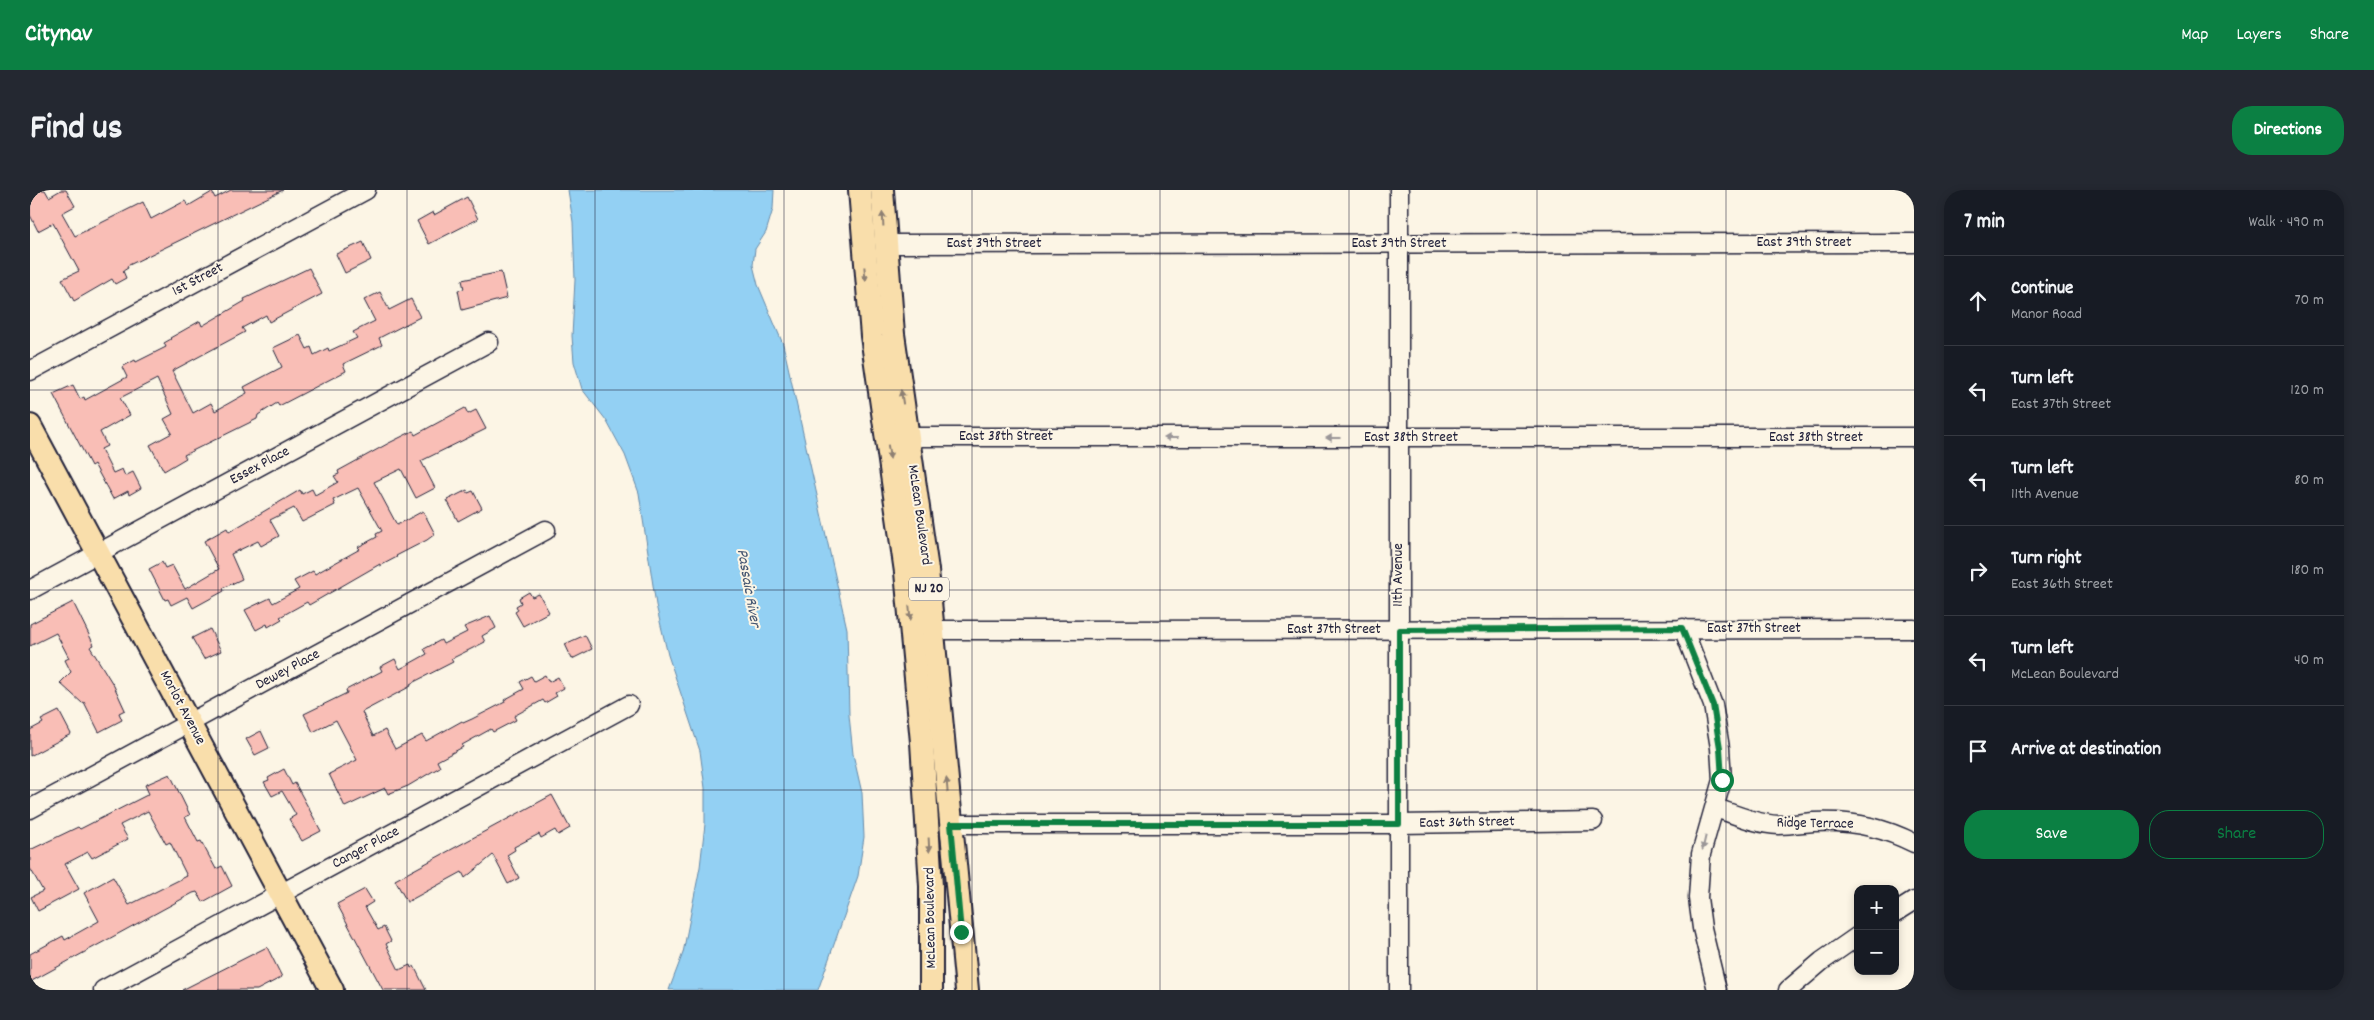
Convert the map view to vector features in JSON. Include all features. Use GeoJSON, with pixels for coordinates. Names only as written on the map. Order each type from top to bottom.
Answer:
{"type":"FeatureCollection","features":[{"type":"Feature","properties":{"kind":"main road","name":"McLean Boulevard"},"geometry":{"type":"LineString","coordinates":[[860,190],[872,336],[906,572],[919,708],[931,868],[933,933],[931,990]]}},
{"type":"Feature","properties":{"kind":"main road","name":"McLean Boulevard"},"geometry":{"type":"LineString","coordinates":[[882,190],[893,334],[933,630],[967,990]]}},
{"type":"Feature","properties":{"kind":"main road","name":"Morlot Avenue"},"geometry":{"type":"LineString","coordinates":[[30,426],[332,990]]}},
{"type":"Feature","properties":{"kind":"street","name":"1st Street"},"geometry":{"type":"LineString","coordinates":[[30,370],[366,190]]}},
{"type":"Feature","properties":{"kind":"street","name":"11th Avenue"},"geometry":{"type":"LineString","coordinates":[[1399,190],[1399,990]]}},
{"type":"Feature","properties":{"kind":"street","name":"East 39th Street"},"geometry":{"type":"LineString","coordinates":[[885,244],[1914,243]]}},
{"type":"Feature","properties":{"kind":"street","name":"Essex Place"},"geometry":{"type":"LineString","coordinates":[[30,590],[489,342]]}},
{"type":"Feature","properties":{"kind":"street","name":"East 38th Street"},"geometry":{"type":"LineString","coordinates":[[908,437],[1914,437]]}},
{"type":"Feature","properties":{"kind":"street","name":"Dewey Place"},"geometry":{"type":"LineString","coordinates":[[30,809],[546,530]]}},
{"type":"Feature","properties":{"kind":"street"},"geometry":{"type":"LineString","coordinates":[[1682,628],[1713,705],[1720,748],[1722,780],[1716,808],[1707,830],[1702,854],[1698,898],[1702,928],[1717,990]]}},
{"type":"Feature","properties":{"kind":"street","name":"East 37th Street"},"geometry":{"type":"LineString","coordinates":[[933,630],[1914,629]]}},
{"type":"Feature","properties":{"kind":"street","name":"Canger Place"},"geometry":{"type":"LineString","coordinates":[[112,988],[629,706]]}},
{"type":"Feature","properties":{"kind":"street","name":"Ridge Terrace"},"geometry":{"type":"LineString","coordinates":[[1716,808],[1756,822],[1778,825],[1844,823],[1878,828],[1894,832],[1914,842]]}},
{"type":"Feature","properties":{"kind":"street","name":"East 36th Street"},"geometry":{"type":"LineString","coordinates":[[951,824],[1399,824],[1593,821]]}},
{"type":"Feature","properties":{"kind":"street"},"geometry":{"type":"LineString","coordinates":[[1899,911],[1914,902]]}},
{"type":"Feature","properties":{"kind":"street"},"geometry":{"type":"LineString","coordinates":[[1788,990],[1822,961],[1854,939]]}},
{"type":"Feature","properties":{"kind":"water","name":"Passaic River"},"geometry":{"type":"Polygon","coordinates":[[[568,190],[774,190],[773,209],[766,232],[755,249],[753,265],[758,285],[783,344],[847,629],[849,715],[853,754],[862,793],[864,837],[858,876],[818,990],[669,990],[683,953],[700,867],[705,824],[705,788],[700,751],[668,655],[656,605],[639,493],[625,455],[606,420],[582,389],[574,362],[572,336],[575,280],[573,222],[568,190]]]}},
{"type":"Feature","properties":{"kind":"building"},"geometry":{"type":"Polygon","coordinates":[[[35,190],[45,190],[49,197],[61,190],[66,190],[75,206],[62,213],[75,236],[143,202],[151,219],[185,201],[188,206],[212,192],[215,198],[231,190],[283,190],[127,266],[128,268],[123,271],[126,278],[115,284],[112,279],[74,301],[62,279],[79,271],[53,223],[38,231],[30,215],[30,193],[35,190]]]}},
{"type":"Feature","properties":{"kind":"building"},"geometry":{"type":"Polygon","coordinates":[[[467,197],[478,219],[429,244],[417,221],[433,212],[434,215],[467,197]]]}},
{"type":"Feature","properties":{"kind":"building"},"geometry":{"type":"Polygon","coordinates":[[[363,242],[371,260],[345,273],[336,254],[363,242]]]}},
{"type":"Feature","properties":{"kind":"building"},"geometry":{"type":"Polygon","coordinates":[[[309,268],[322,294],[269,322],[266,315],[242,328],[245,332],[172,371],[193,413],[211,403],[215,411],[247,393],[244,387],[282,367],[273,348],[300,335],[307,349],[311,347],[314,355],[328,348],[329,351],[357,338],[353,332],[375,321],[364,300],[380,292],[389,310],[411,299],[420,317],[379,338],[382,345],[343,364],[346,371],[279,406],[277,403],[258,415],[257,419],[184,455],[186,458],[164,471],[150,445],[172,433],[164,419],[173,414],[157,379],[120,398],[130,415],[100,432],[107,446],[101,449],[113,473],[122,469],[125,476],[133,472],[141,488],[129,495],[128,491],[113,499],[94,464],[91,466],[53,394],[73,385],[80,399],[84,397],[85,400],[127,377],[122,367],[166,347],[164,343],[170,338],[200,321],[202,326],[245,301],[244,299],[309,268]]]}},
{"type":"Feature","properties":{"kind":"building"},"geometry":{"type":"Polygon","coordinates":[[[501,272],[507,298],[462,310],[458,290],[464,289],[462,280],[501,272]]]}},
{"type":"Feature","properties":{"kind":"building"},"geometry":{"type":"Polygon","coordinates":[[[465,408],[468,414],[476,410],[486,429],[421,461],[435,488],[416,498],[401,469],[374,482],[397,525],[423,511],[435,534],[427,540],[380,566],[380,564],[309,605],[307,602],[280,617],[282,619],[268,627],[267,624],[256,630],[245,610],[270,598],[273,603],[299,589],[294,581],[313,571],[315,574],[360,549],[358,547],[377,537],[376,534],[382,531],[358,488],[333,500],[335,505],[302,522],[294,508],[270,520],[279,536],[261,546],[258,541],[231,554],[242,579],[223,588],[224,591],[193,608],[187,597],[171,605],[168,599],[165,600],[149,569],[162,562],[165,568],[172,565],[185,589],[219,569],[204,541],[227,528],[229,532],[300,490],[302,494],[312,489],[315,495],[338,482],[334,476],[339,474],[338,471],[413,431],[415,435],[465,408]]]}},
{"type":"Feature","properties":{"kind":"building"},"geometry":{"type":"Polygon","coordinates":[[[467,490],[468,493],[473,491],[482,508],[458,521],[447,500],[467,490]]]}},
{"type":"Feature","properties":{"kind":"building"},"geometry":{"type":"Polygon","coordinates":[[[529,592],[532,597],[539,594],[549,612],[523,626],[515,612],[518,610],[516,606],[521,603],[519,598],[529,592]]]}},
{"type":"Feature","properties":{"kind":"building"},"geometry":{"type":"Polygon","coordinates":[[[73,602],[94,645],[90,647],[114,686],[125,710],[119,713],[122,720],[99,732],[84,702],[82,703],[60,683],[71,672],[65,660],[69,658],[56,633],[30,646],[30,624],[73,602]]]}},
{"type":"Feature","properties":{"kind":"building"},"geometry":{"type":"Polygon","coordinates":[[[490,616],[496,628],[482,636],[485,642],[451,659],[453,662],[362,712],[373,736],[385,730],[395,749],[422,735],[426,741],[462,721],[463,723],[505,702],[504,700],[524,689],[520,682],[531,676],[534,681],[545,675],[549,682],[558,677],[564,688],[555,693],[557,696],[545,703],[543,700],[514,716],[516,720],[493,732],[491,729],[462,745],[463,747],[437,761],[440,767],[408,786],[388,794],[385,788],[345,807],[329,774],[357,760],[336,720],[313,732],[304,714],[347,693],[346,690],[382,671],[380,667],[395,659],[400,669],[427,654],[424,649],[441,640],[443,644],[467,632],[464,627],[490,616]]]}},
{"type":"Feature","properties":{"kind":"building"},"geometry":{"type":"Polygon","coordinates":[[[210,629],[221,651],[204,659],[192,638],[210,629]]]}},
{"type":"Feature","properties":{"kind":"building"},"geometry":{"type":"Polygon","coordinates":[[[585,635],[592,649],[572,659],[565,644],[585,635]]]}},
{"type":"Feature","properties":{"kind":"building"},"geometry":{"type":"Polygon","coordinates":[[[59,711],[71,734],[30,756],[30,730],[43,723],[41,720],[59,711]]]}},
{"type":"Feature","properties":{"kind":"building"},"geometry":{"type":"Polygon","coordinates":[[[261,731],[269,748],[255,755],[246,739],[261,731]]]}},
{"type":"Feature","properties":{"kind":"building"},"geometry":{"type":"Polygon","coordinates":[[[284,769],[292,785],[295,783],[321,831],[302,841],[289,819],[296,815],[282,791],[272,796],[264,782],[284,769]]]}},
{"type":"Feature","properties":{"kind":"building"},"geometry":{"type":"Polygon","coordinates":[[[170,774],[190,815],[185,817],[198,842],[201,841],[216,869],[222,866],[232,886],[203,902],[197,892],[193,893],[30,982],[30,954],[63,936],[65,940],[99,921],[84,893],[113,877],[129,905],[187,876],[170,842],[166,844],[148,811],[120,825],[128,839],[92,858],[88,852],[65,864],[79,889],[38,911],[31,897],[43,891],[30,868],[30,850],[78,827],[80,829],[149,794],[145,785],[170,774]]]}},
{"type":"Feature","properties":{"kind":"building"},"geometry":{"type":"Polygon","coordinates":[[[552,795],[570,828],[558,835],[555,830],[541,838],[539,834],[514,847],[515,850],[507,855],[519,878],[508,884],[493,855],[465,878],[462,872],[407,902],[395,880],[552,795]]]}},
{"type":"Feature","properties":{"kind":"building"},"geometry":{"type":"Polygon","coordinates":[[[365,889],[373,902],[365,907],[378,930],[384,927],[391,941],[386,944],[399,970],[410,965],[411,968],[414,966],[426,990],[383,990],[337,904],[365,889]]]}},
{"type":"Feature","properties":{"kind":"building"},"geometry":{"type":"Polygon","coordinates":[[[267,947],[282,977],[257,990],[182,990],[267,947]]]}},
{"type":"Feature","properties":{"kind":"route"},"geometry":{"type":"LineString","coordinates":[[961,932],[951,824],[1399,824],[1399,630],[1682,628],[1713,705],[1720,748],[1722,780]]}}]}
